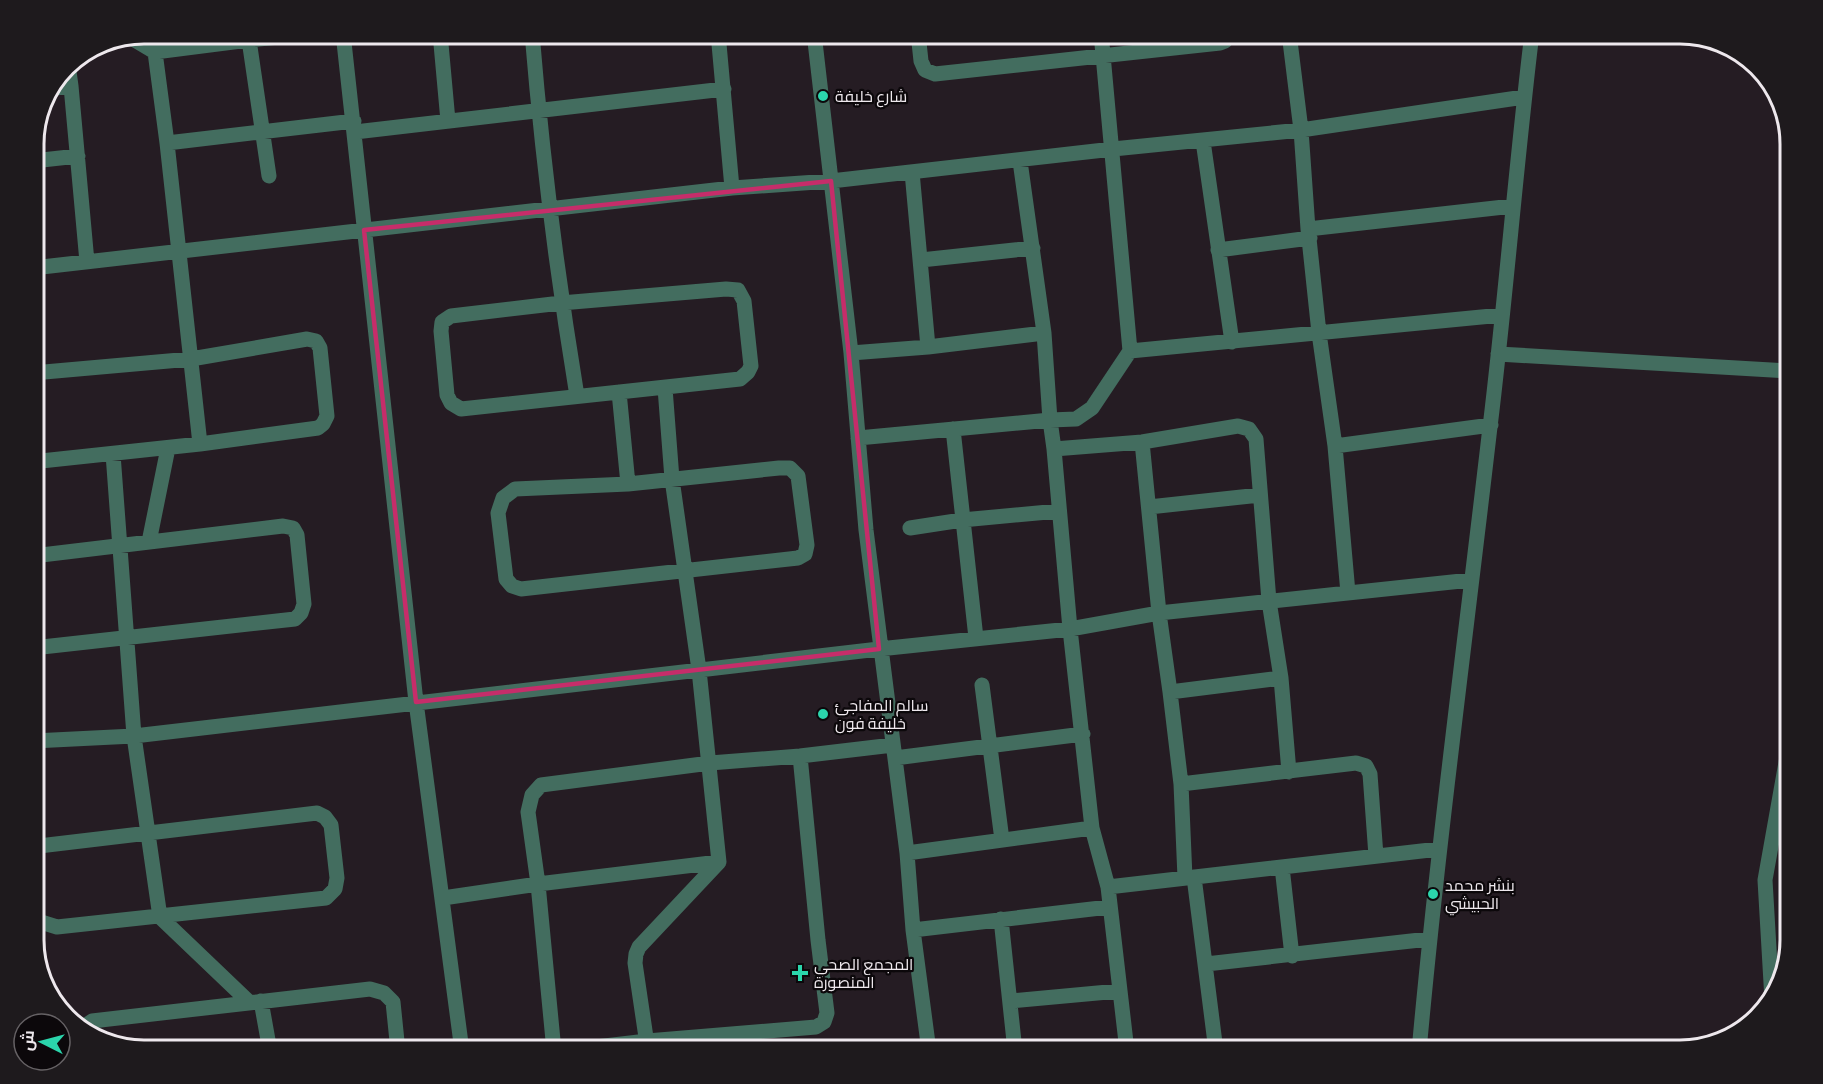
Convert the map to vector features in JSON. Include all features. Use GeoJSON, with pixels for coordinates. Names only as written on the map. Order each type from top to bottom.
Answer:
{"type":"FeatureCollection","features":[{"type":"Feature","properties":{"kind":"street"},"geometry":{"type":"LineString","coordinates":[[142,44],[155,52],[213,44]]}},
{"type":"Feature","properties":{"kind":"street"},"geometry":{"type":"LineString","coordinates":[[250,44],[268,176]]}},
{"type":"Feature","properties":{"kind":"street"},"geometry":{"type":"LineString","coordinates":[[344,44],[416,702],[461,1040]]}},
{"type":"Feature","properties":{"kind":"street"},"geometry":{"type":"LineString","coordinates":[[441,44],[448,121]]}},
{"type":"Feature","properties":{"kind":"street"},"geometry":{"type":"LineString","coordinates":[[533,44],[549,208],[561,303],[577,396]]}},
{"type":"Feature","properties":{"kind":"street"},"geometry":{"type":"LineString","coordinates":[[719,44],[732,188]]}},
{"type":"Feature","properties":{"kind":"street"},"geometry":{"type":"LineString","coordinates":[[815,44],[850,353],[879,649],[907,853],[913,930],[928,1040]]}},
{"type":"Feature","properties":{"kind":"street"},"geometry":{"type":"LineString","coordinates":[[919,44],[921,61],[925,70],[935,74],[1210,44]]}},
{"type":"Feature","properties":{"kind":"street"},"geometry":{"type":"LineString","coordinates":[[858,438],[1077,419],[1092,408],[1130,351],[1102,44]]}},
{"type":"Feature","properties":{"kind":"street"},"geometry":{"type":"LineString","coordinates":[[1290,44],[1319,333],[1335,446],[1348,593]]}},
{"type":"Feature","properties":{"kind":"street"},"geometry":{"type":"LineString","coordinates":[[1420,1040],[1439,849],[1491,425],[1531,44]]}},
{"type":"Feature","properties":{"kind":"street"},"geometry":{"type":"LineString","coordinates":[[155,52],[200,444]]}},
{"type":"Feature","properties":{"kind":"street"},"geometry":{"type":"LineString","coordinates":[[70,76],[87,262]]}},
{"type":"Feature","properties":{"kind":"street"},"geometry":{"type":"LineString","coordinates":[[61,87],[71,86]]}},
{"type":"Feature","properties":{"kind":"street"},"geometry":{"type":"LineString","coordinates":[[167,143],[263,133],[448,121],[724,89]]}},
{"type":"Feature","properties":{"kind":"street"},"geometry":{"type":"LineString","coordinates":[[44,267],[732,188],[831,181],[1300,130],[1524,97]]}},
{"type":"Feature","properties":{"kind":"street"},"geometry":{"type":"LineString","coordinates":[[1203,141],[1232,342]]}},
{"type":"Feature","properties":{"kind":"street"},"geometry":{"type":"LineString","coordinates":[[44,160],[78,156]]}},
{"type":"Feature","properties":{"kind":"street"},"geometry":{"type":"LineString","coordinates":[[1020,160],[1044,333],[1070,629],[1092,828],[1108,887],[1126,1040]]}},
{"type":"Feature","properties":{"kind":"street"},"geometry":{"type":"LineString","coordinates":[[912,172],[928,346]]}},
{"type":"Feature","properties":{"kind":"street"},"geometry":{"type":"LineString","coordinates":[[1218,250],[1309,234],[1513,206]]}},
{"type":"Feature","properties":{"kind":"street"},"geometry":{"type":"LineString","coordinates":[[921,260],[1033,248]]}},
{"type":"Feature","properties":{"kind":"street"},"geometry":{"type":"LineString","coordinates":[[726,289],[738,290],[744,301],[751,366],[748,372],[740,379],[665,387],[461,409],[452,403],[447,395],[442,322],[451,316],[561,303],[726,289]]}},
{"type":"Feature","properties":{"kind":"street"},"geometry":{"type":"LineString","coordinates":[[1130,351],[1502,315]]}},
{"type":"Feature","properties":{"kind":"street"},"geometry":{"type":"LineString","coordinates":[[850,353],[1044,333]]}},
{"type":"Feature","properties":{"kind":"street"},"geometry":{"type":"LineString","coordinates":[[44,372],[191,359],[307,339],[316,341],[320,348],[327,416],[324,424],[318,428],[168,448],[44,461]]}},
{"type":"Feature","properties":{"kind":"street"},"geometry":{"type":"LineString","coordinates":[[1498,354],[1779,370]]}},
{"type":"Feature","properties":{"kind":"street"},"geometry":{"type":"LineString","coordinates":[[646,1040],[635,963],[636,954],[639,947],[719,862],[699,670],[672,479],[665,387]]}},
{"type":"Feature","properties":{"kind":"street"},"geometry":{"type":"LineString","coordinates":[[619,392],[628,484]]}},
{"type":"Feature","properties":{"kind":"street"},"geometry":{"type":"LineString","coordinates":[[1335,446],[1491,425]]}},
{"type":"Feature","properties":{"kind":"street"},"geometry":{"type":"LineString","coordinates":[[1054,449],[1142,442],[1238,426],[1249,429],[1256,439],[1269,601],[1281,678],[1288,772]]}},
{"type":"Feature","properties":{"kind":"street"},"geometry":{"type":"LineString","coordinates":[[952,429],[976,638]]}},
{"type":"Feature","properties":{"kind":"street"},"geometry":{"type":"LineString","coordinates":[[1142,442],[1159,613],[1181,784],[1190,878],[1206,964],[1214,1040]]}},
{"type":"Feature","properties":{"kind":"street"},"geometry":{"type":"LineString","coordinates":[[149,542],[168,448]]}},
{"type":"Feature","properties":{"kind":"street"},"geometry":{"type":"LineString","coordinates":[[113,454],[134,736],[160,917],[255,1002],[267,1040]]}},
{"type":"Feature","properties":{"kind":"street"},"geometry":{"type":"LineString","coordinates":[[790,468],[798,476],[807,545],[805,554],[798,558],[521,590],[512,586],[506,579],[498,513],[502,498],[515,489],[628,484],[672,479],[790,468]]}},
{"type":"Feature","properties":{"kind":"street"},"geometry":{"type":"LineString","coordinates":[[1149,507],[1260,495]]}},
{"type":"Feature","properties":{"kind":"street"},"geometry":{"type":"LineString","coordinates":[[910,528],[962,520],[1059,511]]}},
{"type":"Feature","properties":{"kind":"street"},"geometry":{"type":"LineString","coordinates":[[44,555],[283,526],[293,528],[297,535],[303,604],[302,613],[295,619],[44,647]]}},
{"type":"Feature","properties":{"kind":"street"},"geometry":{"type":"LineString","coordinates":[[44,740],[134,736],[879,649],[1070,629],[1159,613],[1471,580]]}},
{"type":"Feature","properties":{"kind":"street"},"geometry":{"type":"LineString","coordinates":[[1170,692],[1281,678]]}},
{"type":"Feature","properties":{"kind":"street"},"geometry":{"type":"LineString","coordinates":[[982,685],[1002,840]]}},
{"type":"Feature","properties":{"kind":"street"},"geometry":{"type":"LineString","coordinates":[[553,1040],[538,884],[528,812],[532,795],[541,785],[710,763],[990,745],[1083,734]]}},
{"type":"Feature","properties":{"kind":"street"},"geometry":{"type":"LineString","coordinates":[[700,1040],[816,1027],[824,1022],[827,1013],[800,756]]}},
{"type":"Feature","properties":{"kind":"street"},"geometry":{"type":"LineString","coordinates":[[1181,784],[1356,763],[1366,765],[1370,774],[1376,856]]}},
{"type":"Feature","properties":{"kind":"street"},"geometry":{"type":"LineString","coordinates":[[1771,981],[1765,880],[1780,798]]}},
{"type":"Feature","properties":{"kind":"street"},"geometry":{"type":"LineString","coordinates":[[44,845],[317,813],[325,817],[331,825],[337,878],[335,889],[326,898],[57,927],[44,923]]}},
{"type":"Feature","properties":{"kind":"street"},"geometry":{"type":"LineString","coordinates":[[907,853],[1092,828]]}},
{"type":"Feature","properties":{"kind":"street"},"geometry":{"type":"LineString","coordinates":[[1108,887],[1439,849]]}},
{"type":"Feature","properties":{"kind":"street"},"geometry":{"type":"LineString","coordinates":[[443,897],[719,862]]}},
{"type":"Feature","properties":{"kind":"street"},"geometry":{"type":"LineString","coordinates":[[1282,867],[1292,956]]}},
{"type":"Feature","properties":{"kind":"street"},"geometry":{"type":"LineString","coordinates":[[913,930],[1109,907]]}},
{"type":"Feature","properties":{"kind":"street"},"geometry":{"type":"LineString","coordinates":[[1001,919],[1014,1040]]}},
{"type":"Feature","properties":{"kind":"street"},"geometry":{"type":"LineString","coordinates":[[1206,964],[1429,939]]}},
{"type":"Feature","properties":{"kind":"street"},"geometry":{"type":"LineString","coordinates":[[88,1024],[92,1021],[370,990],[384,993],[393,1002],[397,1040]]}},
{"type":"Feature","properties":{"kind":"street"},"geometry":{"type":"LineString","coordinates":[[1011,1001],[1119,991]]}},
{"type":"Feature","properties":{"kind":"highlighted area"},"geometry":{"type":"Polygon","coordinates":[[[831,181],[879,649],[416,702],[364,230],[831,181]]]}},
{"type":"Feature","properties":{"kind":"place","name":"شارع خليفة"},"geometry":{"type":"Point","coordinates":[823,96]}},
{"type":"Feature","properties":{"kind":"place","name":"سالم المفاجئ خليفة فون"},"geometry":{"type":"Point","coordinates":[823,714]}},
{"type":"Feature","properties":{"kind":"place","name":"بنشر محمد الحبيشي"},"geometry":{"type":"Point","coordinates":[1433,894]}},
{"type":"Feature","properties":{"kind":"place","name":"المجمع الصحي المنصورة"},"geometry":{"type":"Point","coordinates":[800,973]}}]}
